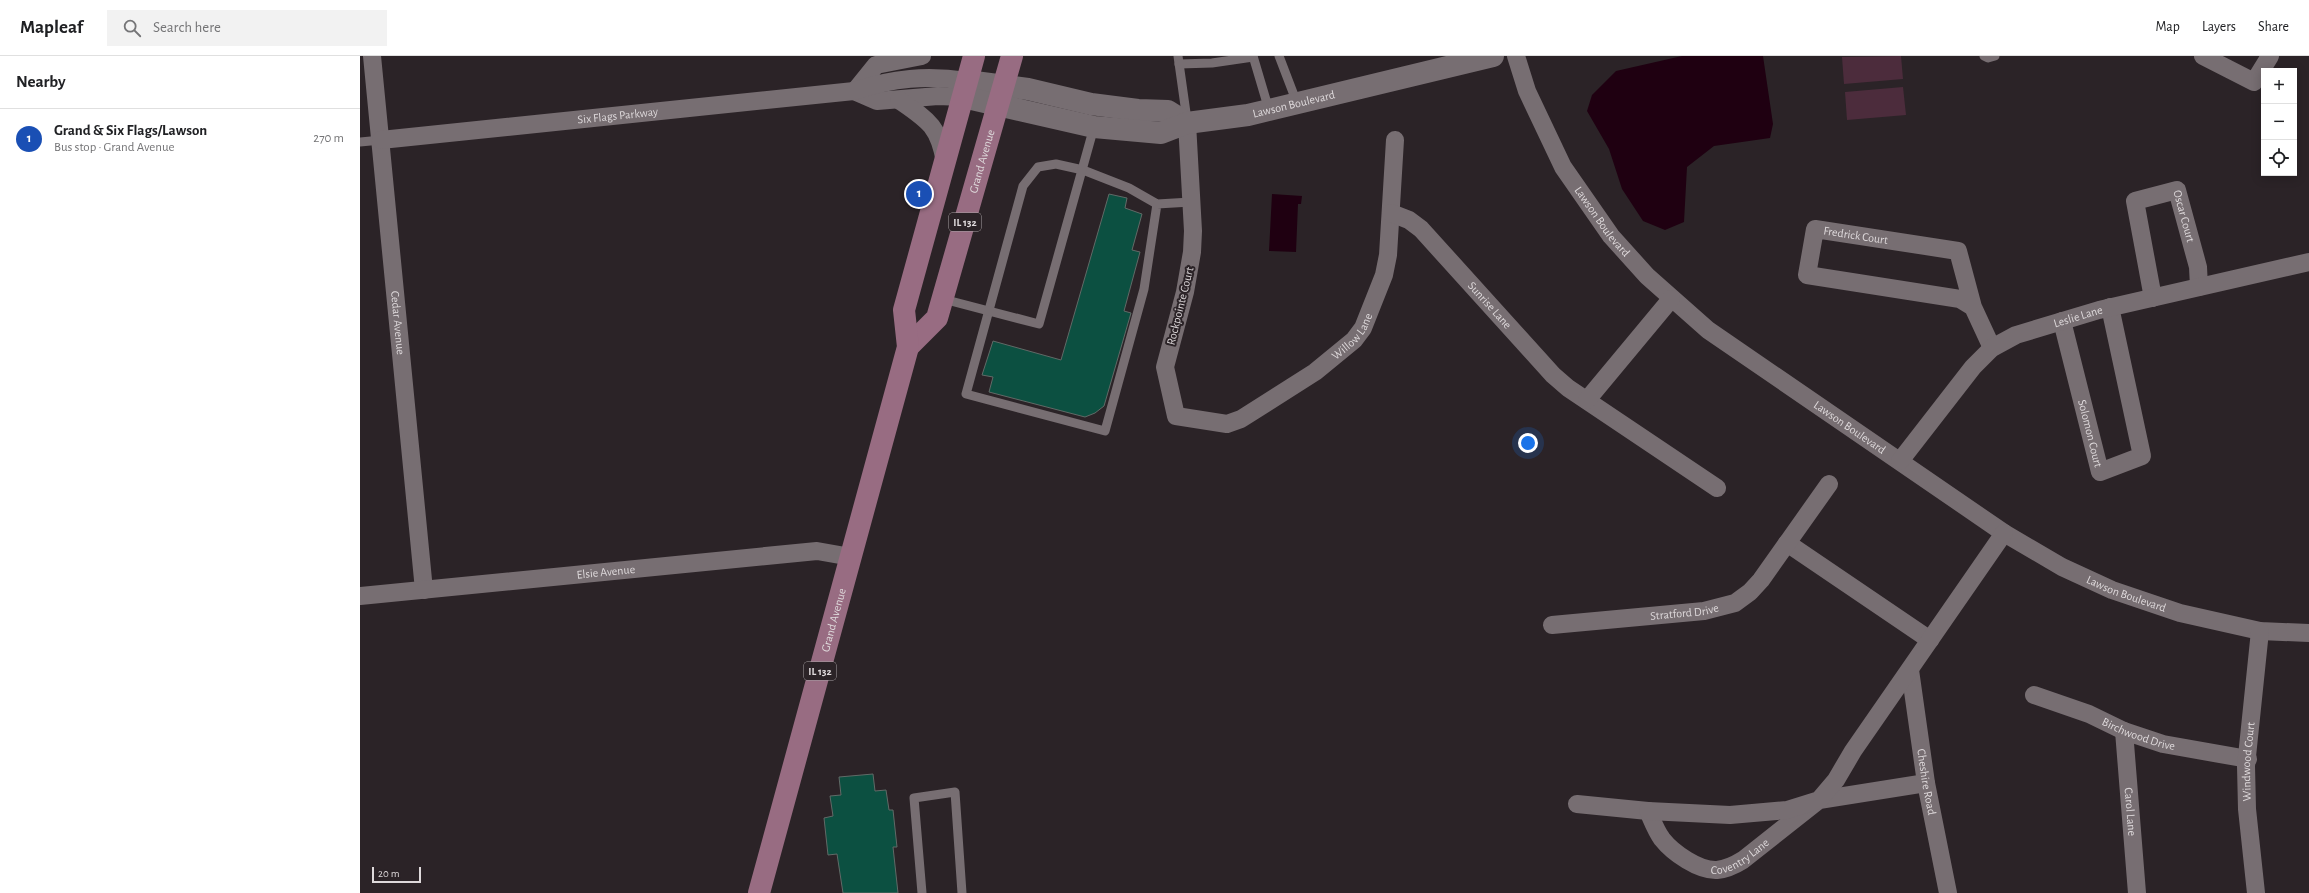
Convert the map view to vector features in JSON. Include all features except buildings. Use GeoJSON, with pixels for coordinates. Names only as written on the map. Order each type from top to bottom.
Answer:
{"type":"FeatureCollection","features":[{"type":"Feature","properties":{"kind":"main road","name":"Grand Avenue"},"geometry":{"type":"LineString","coordinates":[[759,893],[908,347],[904,310],[974,56]]}},
{"type":"Feature","properties":{"kind":"main road","name":"Grand Avenue"},"geometry":{"type":"LineString","coordinates":[[908,347],[937,318],[1012,56]]}},
{"type":"Feature","properties":{"kind":"street","name":"Cedar Avenue"},"geometry":{"type":"LineString","coordinates":[[372,56],[424,590]]}},
{"type":"Feature","properties":{"kind":"street"},"geometry":{"type":"LineString","coordinates":[[854,91],[876,65],[922,56]]}},
{"type":"Feature","properties":{"kind":"street","name":"Lawson Boulevard"},"geometry":{"type":"LineString","coordinates":[[1000,95],[1094,127],[1161,134],[1187,123],[1220,120],[1297,104],[1493,56]]}},
{"type":"Feature","properties":{"kind":"street","name":"Lawson Boulevard"},"geometry":{"type":"LineString","coordinates":[[1516,56],[1528,91],[1563,167],[1611,236],[1647,276],[1671,299],[1708,330],[2004,533],[2062,567],[2112,590],[2180,613],[2260,631],[2309,633]]}},
{"type":"Feature","properties":{"kind":"street"},"geometry":{"type":"LineString","coordinates":[[2203,56],[2254,82],[2270,56]]}},
{"type":"Feature","properties":{"kind":"street","name":"Six Flags Parkway"},"geometry":{"type":"LineString","coordinates":[[381,140],[854,91],[881,82],[901,80],[936,77],[965,89]]}},
{"type":"Feature","properties":{"kind":"street","name":"Six Flags Parkway"},"geometry":{"type":"LineString","coordinates":[[854,91],[877,101],[938,96],[965,89]]}},
{"type":"Feature","properties":{"kind":"street","name":"Lawson Boulevard"},"geometry":{"type":"LineString","coordinates":[[965,89],[1000,95],[1138,110],[1168,111],[1187,123]]}},
{"type":"Feature","properties":{"kind":"street"},"geometry":{"type":"LineString","coordinates":[[899,100],[923,117],[938,132],[945,162]]}},
{"type":"Feature","properties":{"kind":"street","name":"Rockpointe Court"},"geometry":{"type":"LineString","coordinates":[[1176,416],[1165,367],[1190,272],[1193,231],[1187,123]]}},
{"type":"Feature","properties":{"kind":"street","name":"Willow Lane"},"geometry":{"type":"LineString","coordinates":[[1176,416],[1227,424],[1241,419],[1315,372],[1354,340],[1363,328],[1384,275],[1388,255],[1395,140]]}},
{"type":"Feature","properties":{"kind":"street","name":"Oscar Court"},"geometry":{"type":"LineString","coordinates":[[2153,298],[2135,201],[2177,190],[2198,267],[2199,287]]}},
{"type":"Feature","properties":{"kind":"street","name":"Sunrise Lane"},"geometry":{"type":"LineString","coordinates":[[1391,213],[1409,220],[1421,230],[1553,375],[1568,388],[1718,488]]}},
{"type":"Feature","properties":{"kind":"street","name":"Fredrick Court"},"geometry":{"type":"LineString","coordinates":[[1973,307],[1960,298],[1807,275],[1815,229],[1958,251],[1973,307],[1992,348]]}},
{"type":"Feature","properties":{"kind":"street","name":"Leslie Lane"},"geometry":{"type":"LineString","coordinates":[[1900,461],[1971,369],[1992,348],[2016,335],[2110,307],[2308,265]]}},
{"type":"Feature","properties":{"kind":"street"},"geometry":{"type":"LineString","coordinates":[[1587,400],[1671,299]]}},
{"type":"Feature","properties":{"kind":"street","name":"Solomon Court"},"geometry":{"type":"LineString","coordinates":[[2062,321],[2100,472],[2142,456],[2110,307]]}},
{"type":"Feature","properties":{"kind":"street","name":"Stratford Drive"},"geometry":{"type":"LineString","coordinates":[[1552,625],[1704,611],[1735,603],[1750,592],[1761,580],[1829,484]]}},
{"type":"Feature","properties":{"kind":"street"},"geometry":{"type":"LineString","coordinates":[[1787,543],[1930,640],[2004,533]]}},
{"type":"Feature","properties":{"kind":"street","name":"Elsie Avenue"},"geometry":{"type":"LineString","coordinates":[[360,596],[817,551],[851,557]]}},
{"type":"Feature","properties":{"kind":"street","name":"Windwood Court"},"geometry":{"type":"LineString","coordinates":[[2256,893],[2247,809],[2246,766],[2248,759],[2260,631]]}},
{"type":"Feature","properties":{"kind":"street","name":"Coventry Lane"},"geometry":{"type":"LineString","coordinates":[[1648,811],[1661,838],[1676,852],[1704,868],[1717,870],[1730,868],[1743,860],[1819,800],[1836,780],[1930,640]]}},
{"type":"Feature","properties":{"kind":"street","name":"Cheshire Road"},"geometry":{"type":"LineString","coordinates":[[1910,670],[1926,783],[1948,893]]}},
{"type":"Feature","properties":{"kind":"street","name":"Birchwood Drive"},"geometry":{"type":"LineString","coordinates":[[2034,695],[2089,714],[2124,732],[2163,744],[2248,759]]}},
{"type":"Feature","properties":{"kind":"street","name":"Carol Lane"},"geometry":{"type":"LineString","coordinates":[[2124,732],[2137,893]]}},
{"type":"Feature","properties":{"kind":"street","name":"Coventry Lane"},"geometry":{"type":"LineString","coordinates":[[1577,804],[1648,811],[1730,815],[1787,810],[1819,800],[1926,783]]}},
{"type":"Feature","properties":{"kind":"lane"},"geometry":{"type":"LineString","coordinates":[[1187,123],[1179,60],[1196,60],[1212,63],[1253,56],[1269,110]]}},
{"type":"Feature","properties":{"kind":"lane"},"geometry":{"type":"LineString","coordinates":[[1279,56],[1297,104]]}},
{"type":"Feature","properties":{"kind":"lane"},"geometry":{"type":"LineString","coordinates":[[1984,56],[1988,58],[1995,56]]}},
{"type":"Feature","properties":{"kind":"lane"},"geometry":{"type":"LineString","coordinates":[[943,299],[1040,324],[1094,127]]}},
{"type":"Feature","properties":{"kind":"lane"},"geometry":{"type":"LineString","coordinates":[[360,142],[381,140]]}},
{"type":"Feature","properties":{"kind":"lane"},"geometry":{"type":"LineString","coordinates":[[1157,204],[1144,288],[1105,431],[966,394],[990,311],[1023,186],[1038,167],[1056,164],[1083,170],[1129,188],[1157,204],[1191,202]]}},
{"type":"Feature","properties":{"kind":"lane"},"geometry":{"type":"LineString","coordinates":[[922,893],[914,798],[955,792],[962,893]]}},
{"type":"Feature","properties":{"kind":"shaded area"},"geometry":{"type":"Polygon","coordinates":[[[1682,56],[1763,56],[1773,124],[1770,138],[1714,146],[1687,167],[1684,222],[1665,230],[1643,221],[1622,189],[1609,149],[1587,111],[1592,95],[1616,71],[1682,56]]]}},
{"type":"Feature","properties":{"kind":"shaded area"},"geometry":{"type":"Polygon","coordinates":[[[1901,56],[1903,79],[1844,84],[1842,57],[1901,56]]]}},
{"type":"Feature","properties":{"kind":"shaded area"},"geometry":{"type":"Polygon","coordinates":[[[1903,87],[1906,115],[1847,120],[1845,92],[1903,87]]]}},
{"type":"Feature","properties":{"kind":"shaded area"},"geometry":{"type":"Polygon","coordinates":[[[1272,194],[1302,196],[1301,204],[1298,204],[1296,252],[1269,251],[1272,194]]]}},
{"type":"Feature","properties":{"kind":"place","name":"Grand & Six Flags/Lawson"},"geometry":{"type":"Point","coordinates":[919,194]}}]}
